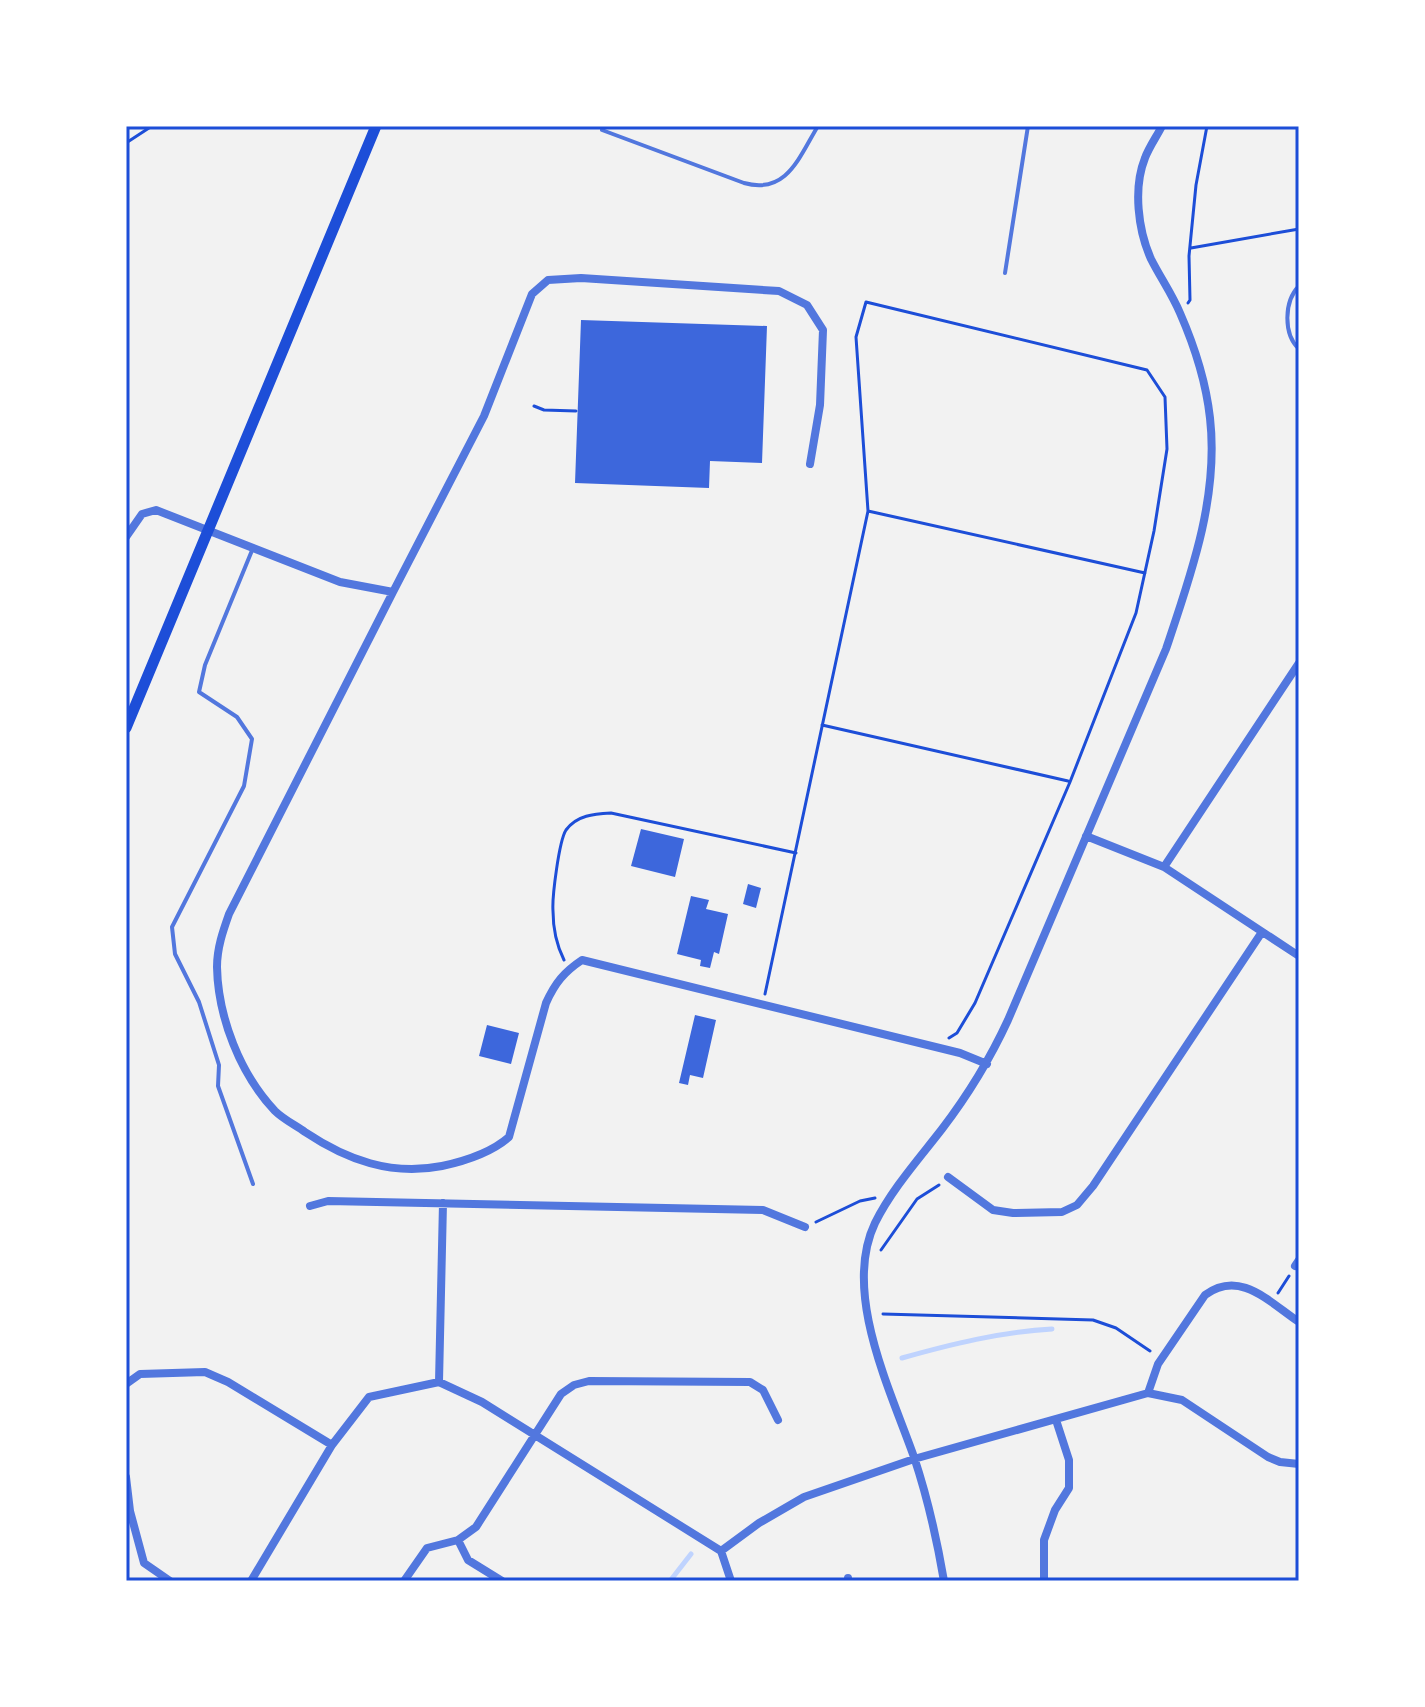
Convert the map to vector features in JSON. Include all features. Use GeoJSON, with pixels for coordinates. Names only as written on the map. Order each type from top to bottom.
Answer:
{"type":"FeatureCollection","features":[{"type":"Feature","properties":{"kind":"main road"},"geometry":{"type":"LineString","coordinates":[[126,728],[376,126]]}},
{"type":"Feature","properties":{"kind":"street"},"geometry":{"type":"LineString","coordinates":[[944,1581],[914,1459],[869,1325],[862,1279],[863,1258],[873,1227],[886,1203],[987,1064],[1166,649],[1187,588],[1207,509],[1210,419],[1204,383],[1180,312],[1150,256],[1137,208],[1144,160],[1162,126]]}},
{"type":"Feature","properties":{"kind":"street"},"geometry":{"type":"LineString","coordinates":[[810,464],[820,405],[823,330],[807,305],[779,291],[581,278],[548,280],[532,294],[484,416],[229,914],[220,940],[217,967],[224,1017],[251,1079],[277,1113],[351,1159],[391,1168],[430,1168],[453,1164],[499,1146],[509,1137],[546,1003],[556,982],[582,960],[936,1046],[987,1064]]}},
{"type":"Feature","properties":{"kind":"street"},"geometry":{"type":"LineString","coordinates":[[126,537],[136,519],[147,511],[165,513],[340,582],[393,592]]}},
{"type":"Feature","properties":{"kind":"street"},"geometry":{"type":"LineString","coordinates":[[1164,867],[1299,663]]}},
{"type":"Feature","properties":{"kind":"street"},"geometry":{"type":"LineString","coordinates":[[1086,836],[1164,867],[1299,956]]}},
{"type":"Feature","properties":{"kind":"street"},"geometry":{"type":"LineString","coordinates":[[948,1177],[993,1210],[1062,1212],[1077,1205],[1093,1186],[1262,932]]}},
{"type":"Feature","properties":{"kind":"street"},"geometry":{"type":"LineString","coordinates":[[310,1206],[328,1201],[763,1210],[805,1227]]}},
{"type":"Feature","properties":{"kind":"street"},"geometry":{"type":"LineString","coordinates":[[439,1382],[443,1203]]}},
{"type":"Feature","properties":{"kind":"street"},"geometry":{"type":"LineString","coordinates":[[1148,1393],[1162,1358],[1205,1295],[1216,1287],[1226,1283],[1236,1284],[1299,1322]]}},
{"type":"Feature","properties":{"kind":"street"},"geometry":{"type":"LineString","coordinates":[[126,1384],[140,1374],[205,1372],[228,1382],[332,1445]]}},
{"type":"Feature","properties":{"kind":"street"},"geometry":{"type":"LineString","coordinates":[[404,1581],[427,1548],[458,1540],[476,1527],[561,1394],[574,1385],[589,1381],[750,1382],[763,1390],[778,1420]]}},
{"type":"Feature","properties":{"kind":"street"},"geometry":{"type":"LineString","coordinates":[[251,1581],[332,1445],[369,1397],[439,1382],[482,1402],[721,1551],[731,1581]]}},
{"type":"Feature","properties":{"kind":"street"},"geometry":{"type":"LineString","coordinates":[[721,1551],[759,1523],[804,1497],[914,1459],[1148,1393],[1182,1400],[1268,1457],[1299,1464]]}},
{"type":"Feature","properties":{"kind":"street"},"geometry":{"type":"LineString","coordinates":[[1044,1581],[1044,1540],[1055,1510],[1069,1488],[1069,1460],[1056,1420]]}},
{"type":"Feature","properties":{"kind":"street"},"geometry":{"type":"LineString","coordinates":[[126,1477],[130,1511],[144,1563],[170,1581]]}},
{"type":"Feature","properties":{"kind":"street"},"geometry":{"type":"LineString","coordinates":[[458,1540],[468,1560],[502,1581]]}},
{"type":"Feature","properties":{"kind":"lane"},"geometry":{"type":"LineString","coordinates":[[602,130],[762,187],[785,178],[818,126]]}},
{"type":"Feature","properties":{"kind":"lane"},"geometry":{"type":"LineString","coordinates":[[1005,273],[1028,126]]}},
{"type":"Feature","properties":{"kind":"lane"},"geometry":{"type":"LineString","coordinates":[[1299,286],[1290,295],[1287,308],[1294,344],[1299,349]]}},
{"type":"Feature","properties":{"kind":"lane"},"geometry":{"type":"LineString","coordinates":[[253,548],[205,665],[199,692],[237,717],[252,739],[244,786],[172,927],[175,954],[199,1002],[219,1065],[218,1086],[253,1184]]}},
{"type":"Feature","properties":{"kind":"path"},"geometry":{"type":"LineString","coordinates":[[126,143],[152,126]]}},
{"type":"Feature","properties":{"kind":"path"},"geometry":{"type":"LineString","coordinates":[[1180,312],[1190,300],[1189,256],[1196,185],[1207,126]]}},
{"type":"Feature","properties":{"kind":"path"},"geometry":{"type":"LineString","coordinates":[[1191,248],[1299,229]]}},
{"type":"Feature","properties":{"kind":"path"},"geometry":{"type":"LineString","coordinates":[[763,1003],[868,511],[856,337],[866,302],[1147,370],[1165,397],[1167,449],[1136,613],[1070,782],[975,1003],[957,1033],[936,1046]]}},
{"type":"Feature","properties":{"kind":"path"},"geometry":{"type":"LineString","coordinates":[[534,406],[544,410],[576,411]]}},
{"type":"Feature","properties":{"kind":"path"},"geometry":{"type":"LineString","coordinates":[[868,511],[1145,573]]}},
{"type":"Feature","properties":{"kind":"path"},"geometry":{"type":"LineString","coordinates":[[822,725],[1070,782]]}},
{"type":"Feature","properties":{"kind":"path"},"geometry":{"type":"LineString","coordinates":[[568,969],[559,949],[553,911],[558,861],[565,831],[586,815],[611,813],[796,853]]}},
{"type":"Feature","properties":{"kind":"path"},"geometry":{"type":"LineString","coordinates":[[876,1258],[917,1199],[948,1177]]}},
{"type":"Feature","properties":{"kind":"path"},"geometry":{"type":"LineString","coordinates":[[805,1227],[860,1201],[877,1197]]}},
{"type":"Feature","properties":{"kind":"path"},"geometry":{"type":"LineString","coordinates":[[896,1209],[906,1215]]}},
{"type":"Feature","properties":{"kind":"path"},"geometry":{"type":"LineString","coordinates":[[1271,1303],[1297,1263]]}},
{"type":"Feature","properties":{"kind":"path"},"geometry":{"type":"LineString","coordinates":[[883,1314],[1093,1320],[1116,1328],[1162,1358]]}},
{"type":"Feature","properties":{"kind":"building"},"geometry":{"type":"Polygon","coordinates":[[[581,320],[767,326],[762,463],[710,461],[709,488],[575,483],[581,320]]]}},
{"type":"Feature","properties":{"kind":"building"},"geometry":{"type":"Polygon","coordinates":[[[641,829],[684,839],[675,877],[631,866],[641,829]]]}},
{"type":"Feature","properties":{"kind":"building"},"geometry":{"type":"Polygon","coordinates":[[[748,884],[761,888],[756,908],[743,904],[748,884]]]}},
{"type":"Feature","properties":{"kind":"building"},"geometry":{"type":"Polygon","coordinates":[[[691,896],[709,900],[706,909],[728,914],[719,954],[714,952],[710,968],[700,966],[701,960],[677,954],[691,896]]]}},
{"type":"Feature","properties":{"kind":"building"},"geometry":{"type":"Polygon","coordinates":[[[695,1015],[716,1020],[703,1078],[690,1075],[688,1085],[679,1083],[695,1015]]]}},
{"type":"Feature","properties":{"kind":"building"},"geometry":{"type":"Polygon","coordinates":[[[487,1025],[519,1033],[511,1064],[479,1056],[487,1025]]]}},
{"type":"Feature","properties":{"kind":"waterway"},"geometry":{"type":"LineString","coordinates":[[902,1358],[976,1339],[1052,1329]]}},
{"type":"Feature","properties":{"kind":"waterway"},"geometry":{"type":"LineString","coordinates":[[670,1581],[691,1554]]}}]}
